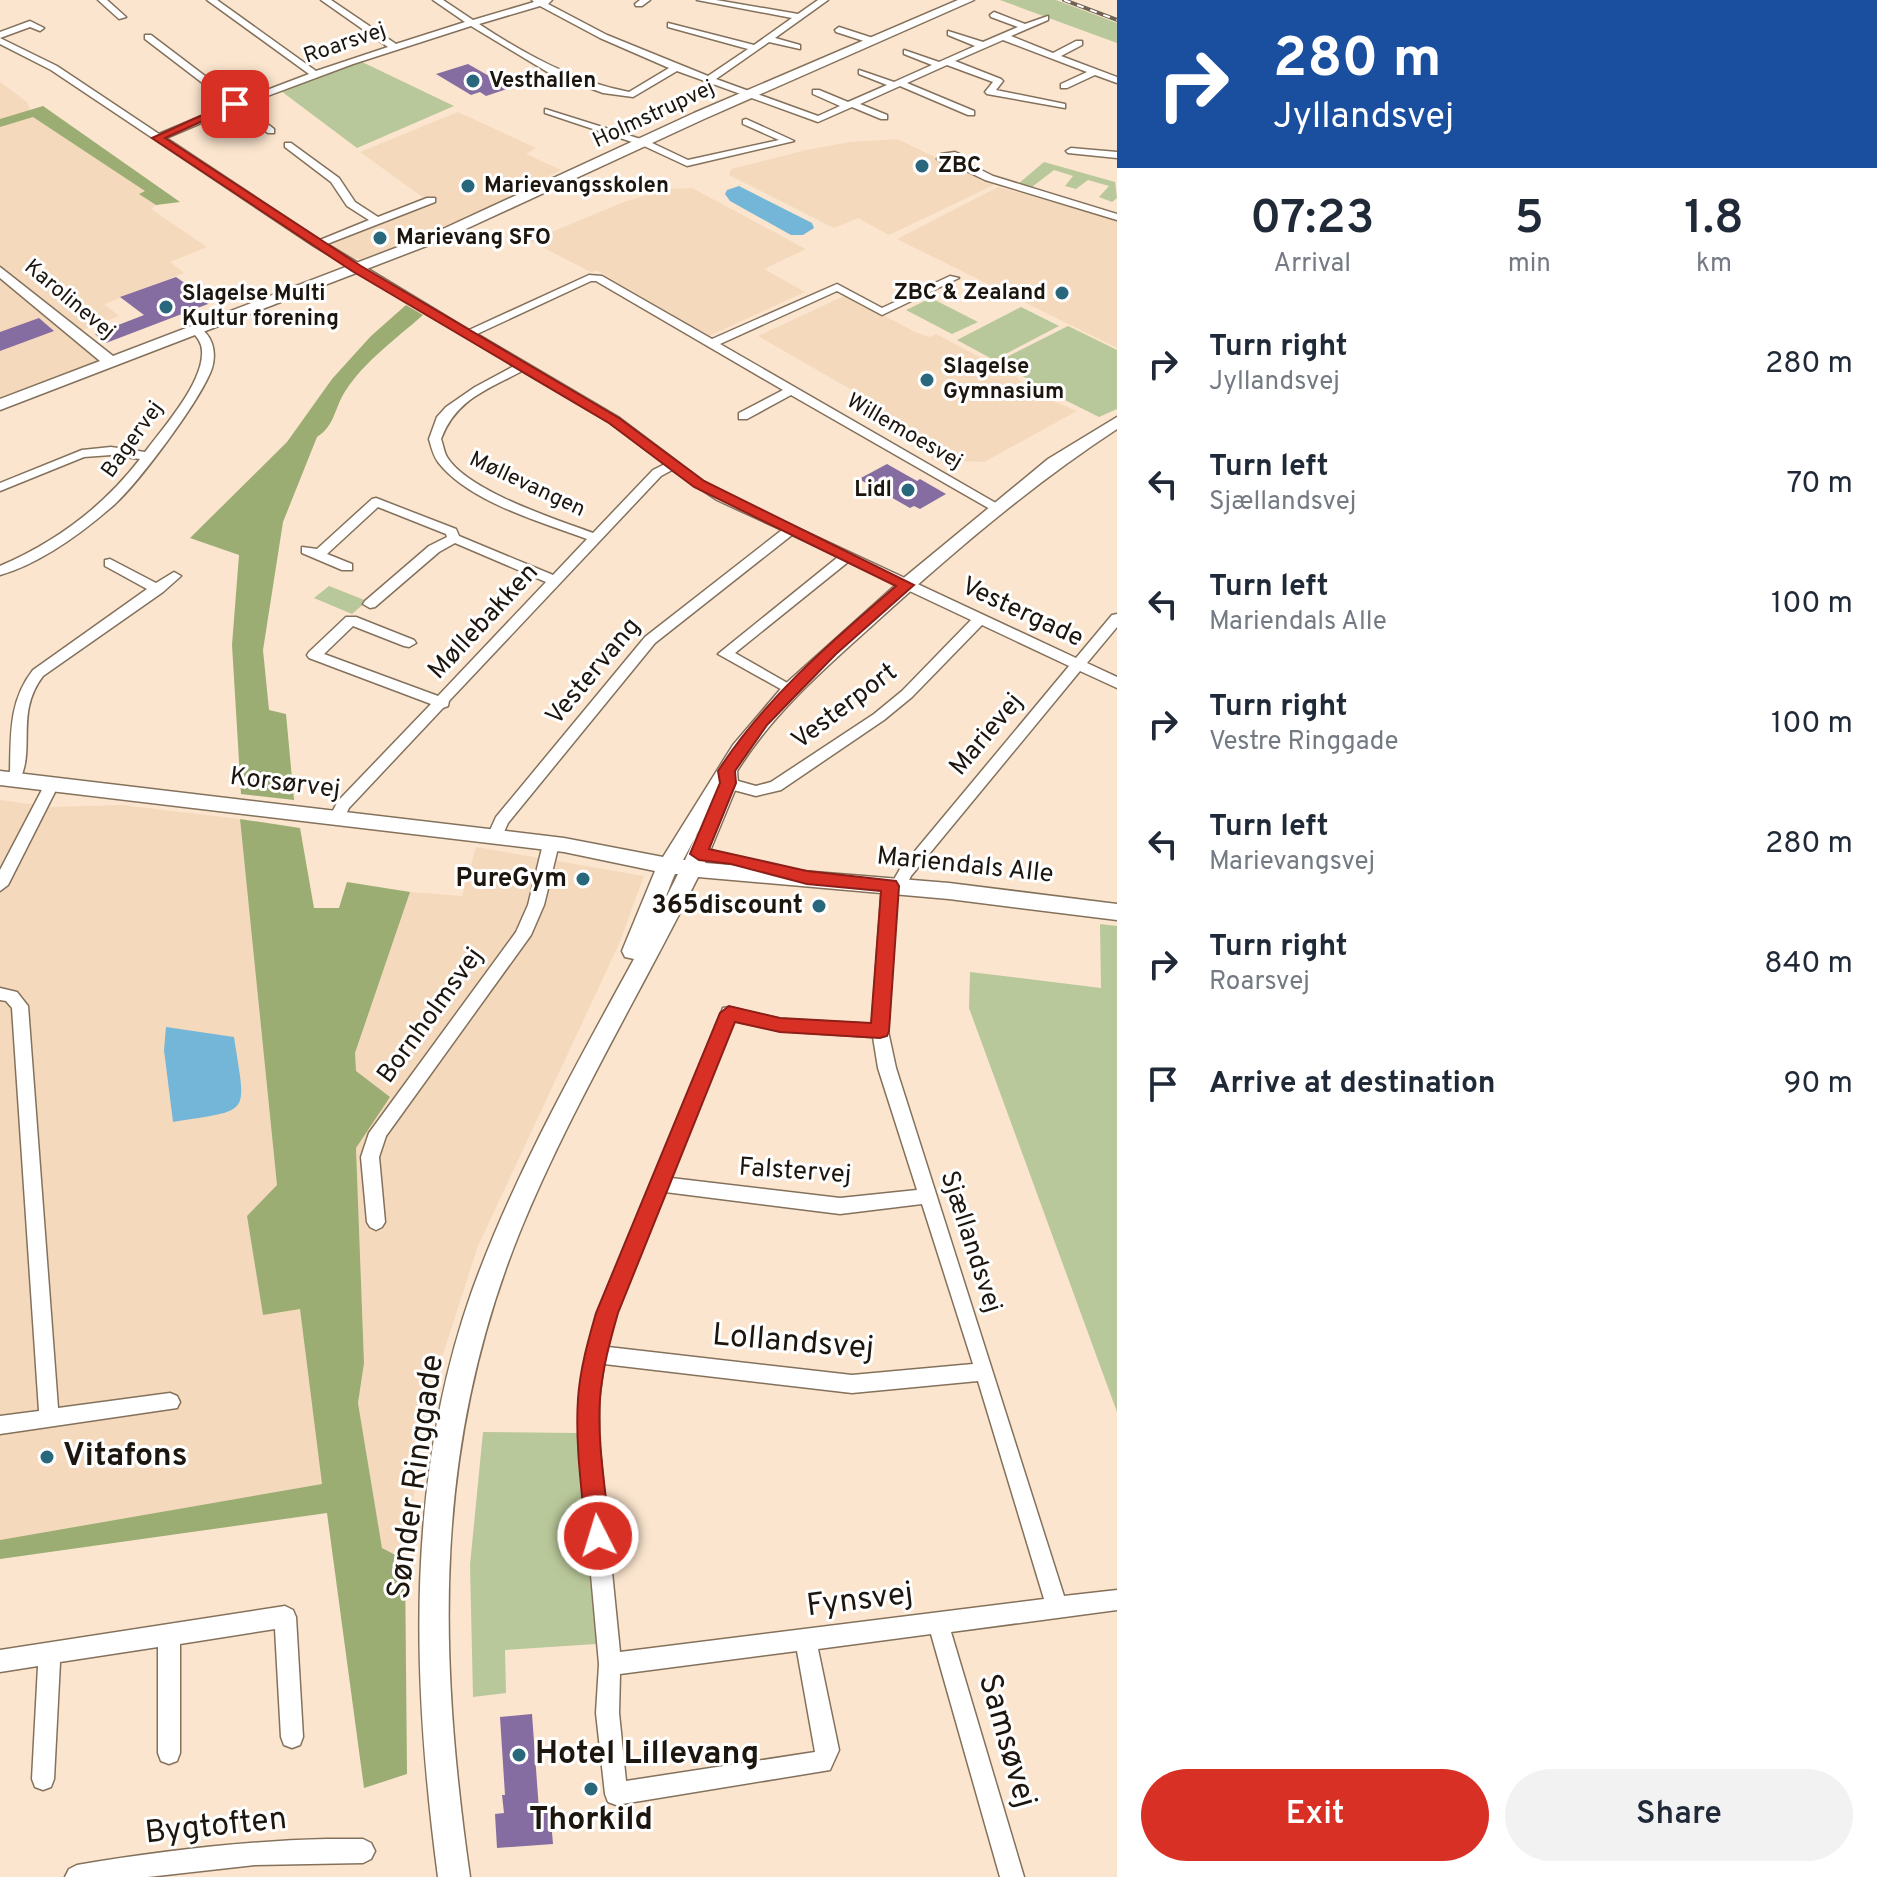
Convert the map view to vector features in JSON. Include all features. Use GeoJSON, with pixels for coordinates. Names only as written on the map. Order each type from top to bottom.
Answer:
{"type":"FeatureCollection","features":[{"type":"Feature","properties":{"kind":"street"},"geometry":{"type":"LineString","coordinates":[[102,0],[122,17]]}},
{"type":"Feature","properties":{"kind":"street"},"geometry":{"type":"LineString","coordinates":[[211,0],[313,73]]}},
{"type":"Feature","properties":{"kind":"street"},"geometry":{"type":"LineString","coordinates":[[325,0],[393,46]]}},
{"type":"Feature","properties":{"kind":"street"},"geometry":{"type":"LineString","coordinates":[[437,0],[556,73],[626,95],[637,93],[676,68]]}},
{"type":"Feature","properties":{"kind":"street","name":"Roarsvej"},"geometry":{"type":"LineString","coordinates":[[157,138],[313,73],[551,0]]}},
{"type":"Feature","properties":{"kind":"street"},"geometry":{"type":"LineString","coordinates":[[701,0],[798,17]]}},
{"type":"Feature","properties":{"kind":"street"},"geometry":{"type":"LineString","coordinates":[[709,80],[824,0]]}},
{"type":"Feature","properties":{"kind":"street","name":"Holmstrupvej"},"geometry":{"type":"LineString","coordinates":[[0,405],[467,224],[749,94],[968,0]]}},
{"type":"Feature","properties":{"kind":"street"},"geometry":{"type":"LineString","coordinates":[[538,2],[609,41],[818,119],[1045,18]]}},
{"type":"Feature","properties":{"kind":"street"},"geometry":{"type":"LineString","coordinates":[[994,15],[1026,27]]}},
{"type":"Feature","properties":{"kind":"street"},"geometry":{"type":"LineString","coordinates":[[0,35],[30,24],[40,28]]}},
{"type":"Feature","properties":{"kind":"street"},"geometry":{"type":"LineString","coordinates":[[671,25],[755,48]]}},
{"type":"Feature","properties":{"kind":"street"},"geometry":{"type":"LineString","coordinates":[[839,30],[873,41]]}},
{"type":"Feature","properties":{"kind":"street"},"geometry":{"type":"LineString","coordinates":[[951,33],[984,46]]}},
{"type":"Feature","properties":{"kind":"street"},"geometry":{"type":"LineString","coordinates":[[148,37],[271,131]]}},
{"type":"Feature","properties":{"kind":"street"},"geometry":{"type":"LineString","coordinates":[[1004,37],[1114,76]]}},
{"type":"Feature","properties":{"kind":"street"},"geometry":{"type":"LineString","coordinates":[[768,39],[797,47]]}},
{"type":"Feature","properties":{"kind":"street","name":"Vestergade"},"geometry":{"type":"LineString","coordinates":[[0,41],[54,68],[357,269],[614,420],[672,465],[721,497],[1117,683]]}},
{"type":"Feature","properties":{"kind":"street"},"geometry":{"type":"LineString","coordinates":[[1053,56],[1079,43]]}},
{"type":"Feature","properties":{"kind":"street"},"geometry":{"type":"LineString","coordinates":[[907,52],[998,81],[990,92],[1062,106]]}},
{"type":"Feature","properties":{"kind":"street"},"geometry":{"type":"LineString","coordinates":[[1064,86],[1095,71]]}},
{"type":"Feature","properties":{"kind":"street"},"geometry":{"type":"LineString","coordinates":[[862,72],[971,113]]}},
{"type":"Feature","properties":{"kind":"street"},"geometry":{"type":"LineString","coordinates":[[816,92],[884,117]]}},
{"type":"Feature","properties":{"kind":"street"},"geometry":{"type":"LineString","coordinates":[[548,111],[687,163],[789,141],[746,122]]}},
{"type":"Feature","properties":{"kind":"street"},"geometry":{"type":"LineString","coordinates":[[288,145],[335,180],[351,204],[376,220]]}},
{"type":"Feature","properties":{"kind":"street"},"geometry":{"type":"LineString","coordinates":[[1071,151],[1117,155]]}},
{"type":"Feature","properties":{"kind":"street"},"geometry":{"type":"LineString","coordinates":[[958,163],[989,178],[1117,217]]}},
{"type":"Feature","properties":{"kind":"street"},"geometry":{"type":"LineString","coordinates":[[318,244],[431,200]]}},
{"type":"Feature","properties":{"kind":"street","name":"Karolinevej"},"geometry":{"type":"LineString","coordinates":[[0,271],[110,362]]}},
{"type":"Feature","properties":{"kind":"street","name":"Willemoesvej"},"geometry":{"type":"LineString","coordinates":[[467,335],[594,277],[997,509]]}},
{"type":"Feature","properties":{"kind":"street"},"geometry":{"type":"LineString","coordinates":[[711,344],[837,287],[882,312],[954,278]]}},
{"type":"Feature","properties":{"kind":"street","name":"Bagervej"},"geometry":{"type":"LineString","coordinates":[[0,571],[32,556],[112,500],[147,456],[206,370],[207,342],[196,329]]}},
{"type":"Feature","properties":{"kind":"street","name":"Møllevangen"},"geometry":{"type":"LineString","coordinates":[[520,367],[444,416],[435,434],[436,452],[455,475],[491,495],[596,538]]}},
{"type":"Feature","properties":{"kind":"street"},"geometry":{"type":"LineString","coordinates":[[743,416],[791,390]]}},
{"type":"Feature","properties":{"kind":"street"},"geometry":{"type":"LineString","coordinates":[[684,860],[721,784],[761,722],[791,689],[906,585],[997,509],[1054,463],[1117,422]]}},
{"type":"Feature","properties":{"kind":"street"},"geometry":{"type":"LineString","coordinates":[[0,487],[82,454],[111,451],[147,456]]}},
{"type":"Feature","properties":{"kind":"street","name":"Møllebakken"},"geometry":{"type":"LineString","coordinates":[[337,818],[343,805],[443,703],[657,473],[672,465]]}},
{"type":"Feature","properties":{"kind":"street"},"geometry":{"type":"LineString","coordinates":[[347,567],[312,553],[376,502],[451,532],[454,538],[555,581]]}},
{"type":"Feature","properties":{"kind":"street","name":"Vestervang"},"geometry":{"type":"LineString","coordinates":[[495,837],[501,821],[650,640],[790,530]]}},
{"type":"Feature","properties":{"kind":"street"},"geometry":{"type":"LineString","coordinates":[[370,604],[434,549],[454,538]]}},
{"type":"Feature","properties":{"kind":"street"},"geometry":{"type":"LineString","coordinates":[[791,689],[725,654],[846,557]]}},
{"type":"Feature","properties":{"kind":"street"},"geometry":{"type":"LineString","coordinates":[[110,563],[158,589]]}},
{"type":"Feature","properties":{"kind":"street"},"geometry":{"type":"LineString","coordinates":[[6,778],[17,771],[20,703],[28,684],[38,673],[174,576]]}},
{"type":"Feature","properties":{"kind":"street","name":"Marievej"},"geometry":{"type":"LineString","coordinates":[[894,886],[1117,618]]}},
{"type":"Feature","properties":{"kind":"street"},"geometry":{"type":"LineString","coordinates":[[409,643],[351,620],[314,655],[443,703]]}},
{"type":"Feature","properties":{"kind":"street","name":"Vesterport"},"geometry":{"type":"LineString","coordinates":[[721,784],[756,791],[776,786],[879,717],[907,694],[979,620]]}},
{"type":"Feature","properties":{"kind":"street","name":"Korsørvej"},"geometry":{"type":"LineString","coordinates":[[6,778],[684,860]]}},
{"type":"Feature","properties":{"kind":"street"},"geometry":{"type":"LineString","coordinates":[[0,885],[52,784]]}},
{"type":"Feature","properties":{"kind":"street","name":"Bornholmsvej"},"geometry":{"type":"LineString","coordinates":[[376,1222],[370,1157],[378,1133],[523,935],[558,844]]}},
{"type":"Feature","properties":{"kind":"street","name":"Mariendals Alle"},"geometry":{"type":"LineString","coordinates":[[684,860],[1117,912]]}},
{"type":"Feature","properties":{"kind":"street","name":"Sønder Ringgade"},"geometry":{"type":"LineString","coordinates":[[589,1061],[616,1011],[684,860]]}},
{"type":"Feature","properties":{"kind":"street","name":"Sønder Ringgade"},"geometry":{"type":"LineString","coordinates":[[454,1877],[440,1771],[432,1637],[435,1547],[452,1418],[467,1348],[486,1289],[519,1209],[684,860]]}},
{"type":"Feature","properties":{"kind":"street","name":"Sjællandsvej"},"geometry":{"type":"LineString","coordinates":[[894,886],[880,1031],[887,1068],[1057,1607]]}},
{"type":"Feature","properties":{"kind":"street"},"geometry":{"type":"LineString","coordinates":[[0,994],[11,996],[20,1006],[49,1419]]}},
{"type":"Feature","properties":{"kind":"street"},"geometry":{"type":"LineString","coordinates":[[805,1640],[828,1750],[822,1762],[616,1794],[608,1727],[610,1664],[589,1441],[589,1399],[607,1313],[729,1013],[780,1025],[880,1031]]}},
{"type":"Feature","properties":{"kind":"street","name":"Falstervej"},"geometry":{"type":"LineString","coordinates":[[659,1184],[840,1206],[928,1196]]}},
{"type":"Feature","properties":{"kind":"street","name":"Lollandsvej"},"geometry":{"type":"LineString","coordinates":[[596,1354],[852,1384],[985,1372]]}},
{"type":"Feature","properties":{"kind":"street"},"geometry":{"type":"LineString","coordinates":[[0,1425],[170,1402]]}},
{"type":"Feature","properties":{"kind":"street","name":"Fynsvej"},"geometry":{"type":"LineString","coordinates":[[610,1664],[1117,1600]]}},
{"type":"Feature","properties":{"kind":"street"},"geometry":{"type":"LineString","coordinates":[[0,1661],[285,1617],[292,1737]]}},
{"type":"Feature","properties":{"kind":"street","name":"Samsøvej"},"geometry":{"type":"LineString","coordinates":[[938,1623],[1012,1877]]}},
{"type":"Feature","properties":{"kind":"street"},"geometry":{"type":"LineString","coordinates":[[169,1636],[169,1753]]}},
{"type":"Feature","properties":{"kind":"street"},"geometry":{"type":"LineString","coordinates":[[43,1779],[50,1654]]}},
{"type":"Feature","properties":{"kind":"street","name":"Bygtoften"},"geometry":{"type":"LineString","coordinates":[[77,1877],[171,1860],[256,1851],[363,1851]]}},
{"type":"Feature","properties":{"kind":"shaded area"},"geometry":{"type":"Polygon","coordinates":[[[0,82],[27,102],[33,117],[146,191],[140,194],[156,205],[151,209],[207,247],[170,262],[184,273],[104,304],[119,316],[81,331],[112,355],[0,398],[0,82]]]}},
{"type":"Feature","properties":{"kind":"shaded area","name":"Marievangsskolen"},"geometry":{"type":"Polygon","coordinates":[[[458,112],[536,148],[526,154],[561,170],[438,232],[363,260],[349,257],[332,247],[333,241],[428,201],[360,152],[458,112]]]}},
{"type":"Feature","properties":{"kind":"shaded area"},"geometry":{"type":"Polygon","coordinates":[[[897,139],[994,185],[889,235],[858,218],[834,228],[729,175],[731,169],[806,150],[850,142],[897,139]]]}},
{"type":"Feature","properties":{"kind":"shaded area","name":"ZBC & Zealand"},"geometry":{"type":"Polygon","coordinates":[[[998,187],[1117,220],[1117,348],[897,239],[998,187]]]}},
{"type":"Feature","properties":{"kind":"shaded area"},"geometry":{"type":"Polygon","coordinates":[[[692,188],[806,249],[764,269],[805,292],[709,336],[596,270],[591,272],[530,241],[624,202],[668,189],[692,188]]]}},
{"type":"Feature","properties":{"kind":"shaded area","name":"Slagelse Gymnasium"},"geometry":{"type":"Polygon","coordinates":[[[846,295],[917,333],[930,337],[936,334],[1017,377],[1028,390],[1077,411],[984,462],[932,460],[929,449],[876,419],[876,413],[883,408],[758,336],[846,295]]]}},
{"type":"Feature","properties":{"kind":"shaded area"},"geometry":{"type":"Polygon","coordinates":[[[0,800],[52,807],[122,805],[240,819],[277,1185],[247,1216],[263,1315],[300,1308],[322,1484],[0,1540],[0,800]]]}},
{"type":"Feature","properties":{"kind":"shaded area"},"geometry":{"type":"Polygon","coordinates":[[[476,847],[644,876],[619,944],[478,1246],[426,1407],[405,1560],[382,1548],[358,1403],[364,1363],[356,1147],[390,1097],[355,1071],[355,1053],[410,892],[462,896],[476,847]]]}},
{"type":"Feature","properties":{"kind":"green space"},"geometry":{"type":"Polygon","coordinates":[[[1000,0],[1056,0],[1117,23],[1117,43],[1000,0]]]}},
{"type":"Feature","properties":{"kind":"green space"},"geometry":{"type":"Polygon","coordinates":[[[360,61],[454,106],[357,148],[281,91],[360,61]]]}},
{"type":"Feature","properties":{"kind":"green space"},"geometry":{"type":"Polygon","coordinates":[[[43,106],[180,202],[156,205],[139,194],[145,191],[33,117],[0,127],[0,119],[43,106]]]}},
{"type":"Feature","properties":{"kind":"green space"},"geometry":{"type":"Polygon","coordinates":[[[1044,162],[1115,182],[1117,198],[1112,202],[1099,197],[1109,186],[1088,180],[1076,189],[1065,186],[1073,176],[1054,170],[1032,187],[1018,184],[1044,162]]]}},
{"type":"Feature","properties":{"kind":"green space"},"geometry":{"type":"Polygon","coordinates":[[[931,298],[978,322],[952,334],[906,310],[931,298]]]}},
{"type":"Feature","properties":{"kind":"green space"},"geometry":{"type":"Polygon","coordinates":[[[406,305],[423,315],[372,360],[346,390],[331,422],[317,437],[283,522],[263,650],[269,710],[286,714],[294,800],[241,794],[232,645],[239,555],[190,538],[287,442],[332,379],[371,336],[406,305]]]}},
{"type":"Feature","properties":{"kind":"green space"},"geometry":{"type":"Polygon","coordinates":[[[1021,307],[1059,326],[994,360],[957,340],[1021,307]]]}},
{"type":"Feature","properties":{"kind":"green space"},"geometry":{"type":"Polygon","coordinates":[[[1068,326],[1117,350],[1117,409],[1099,417],[1033,389],[1028,379],[997,362],[1068,326]]]}},
{"type":"Feature","properties":{"kind":"green space"},"geometry":{"type":"Polygon","coordinates":[[[329,586],[367,601],[352,614],[314,598],[329,586]]]}},
{"type":"Feature","properties":{"kind":"green space"},"geometry":{"type":"Polygon","coordinates":[[[240,819],[300,828],[314,908],[339,908],[347,882],[410,892],[355,1053],[356,1071],[390,1097],[356,1148],[364,1363],[358,1403],[382,1548],[405,1560],[407,1774],[364,1788],[327,1513],[0,1559],[0,1540],[322,1484],[300,1309],[263,1315],[247,1216],[277,1185],[240,819]]]}},
{"type":"Feature","properties":{"kind":"green space"},"geometry":{"type":"Polygon","coordinates":[[[1100,924],[1117,926],[1117,1412],[969,1008],[970,972],[1101,988],[1100,924]]]}},
{"type":"Feature","properties":{"kind":"green space"},"geometry":{"type":"Polygon","coordinates":[[[483,1432],[577,1433],[596,1644],[505,1650],[506,1693],[473,1697],[470,1565],[483,1432]]]}},
{"type":"Feature","properties":{"kind":"water"},"geometry":{"type":"Polygon","coordinates":[[[739,186],[812,223],[814,228],[803,235],[791,235],[730,201],[725,194],[727,190],[739,186]]]}},
{"type":"Feature","properties":{"kind":"water"},"geometry":{"type":"Polygon","coordinates":[[[166,1027],[234,1037],[241,1082],[238,1105],[218,1114],[173,1122],[164,1050],[166,1027]]]}},
{"type":"Feature","properties":{"kind":"building","name":"Vesthallen"},"geometry":{"type":"Polygon","coordinates":[[[468,64],[510,88],[486,96],[480,92],[471,95],[436,74],[468,64]]]}},
{"type":"Feature","properties":{"kind":"building","name":"Slagelse Multi Kultur forening"},"geometry":{"type":"Polygon","coordinates":[[[176,277],[206,298],[202,299],[208,304],[106,343],[95,334],[144,315],[120,297],[176,277]]]}},
{"type":"Feature","properties":{"kind":"building"},"geometry":{"type":"Polygon","coordinates":[[[39,318],[54,331],[0,351],[0,332],[39,318]]]}},
{"type":"Feature","properties":{"kind":"building","name":"Lidl"},"geometry":{"type":"Polygon","coordinates":[[[887,464],[946,494],[920,509],[910,508],[859,479],[887,464]]]}},
{"type":"Feature","properties":{"kind":"building","name":"Hotel Lillevang"},"geometry":{"type":"Polygon","coordinates":[[[532,1714],[539,1810],[550,1809],[553,1844],[497,1848],[495,1814],[504,1813],[502,1795],[505,1795],[500,1717],[532,1714]]]}},
{"type":"Feature","properties":{"kind":"railway"},"geometry":{"type":"LineString","coordinates":[[1064,0],[1117,20]]}},
{"type":"Feature","properties":{"kind":"place","name":"Vesthallen"},"geometry":{"type":"Point","coordinates":[473,81]}},
{"type":"Feature","properties":{"kind":"place","name":"ZBC"},"geometry":{"type":"Point","coordinates":[922,166]}},
{"type":"Feature","properties":{"kind":"place","name":"Marievangsskolen"},"geometry":{"type":"Point","coordinates":[468,186]}},
{"type":"Feature","properties":{"kind":"place","name":"Marievang SFO"},"geometry":{"type":"Point","coordinates":[380,238]}},
{"type":"Feature","properties":{"kind":"place","name":"ZBC & Zealand"},"geometry":{"type":"Point","coordinates":[1062,293]}},
{"type":"Feature","properties":{"kind":"place","name":"Slagelse Multi Kultur forening"},"geometry":{"type":"Point","coordinates":[166,307]}},
{"type":"Feature","properties":{"kind":"place","name":"Slagelse Gymnasium"},"geometry":{"type":"Point","coordinates":[927,380]}},
{"type":"Feature","properties":{"kind":"place","name":"Lidl"},"geometry":{"type":"Point","coordinates":[908,490]}},
{"type":"Feature","properties":{"kind":"place","name":"PureGym"},"geometry":{"type":"Point","coordinates":[583,879]}},
{"type":"Feature","properties":{"kind":"place","name":"365discount"},"geometry":{"type":"Point","coordinates":[819,906]}},
{"type":"Feature","properties":{"kind":"place","name":"Vitafons"},"geometry":{"type":"Point","coordinates":[47,1457]}},
{"type":"Feature","properties":{"kind":"place","name":"Hotel Lillevang"},"geometry":{"type":"Point","coordinates":[519,1755]}},
{"type":"Feature","properties":{"kind":"place","name":"Thorkild"},"geometry":{"type":"Point","coordinates":[591,1789]}},
{"type":"Feature","properties":{"kind":"route"},"geometry":{"type":"LineString","coordinates":[[235,104],[157,138],[357,269],[614,420],[699,484],[906,585],[831,651],[761,722],[727,771],[728,783],[699,854],[731,858],[807,877],[890,886],[880,1031],[780,1025],[729,1013],[607,1313],[596,1354],[589,1399],[589,1441],[598,1536]]}}]}
